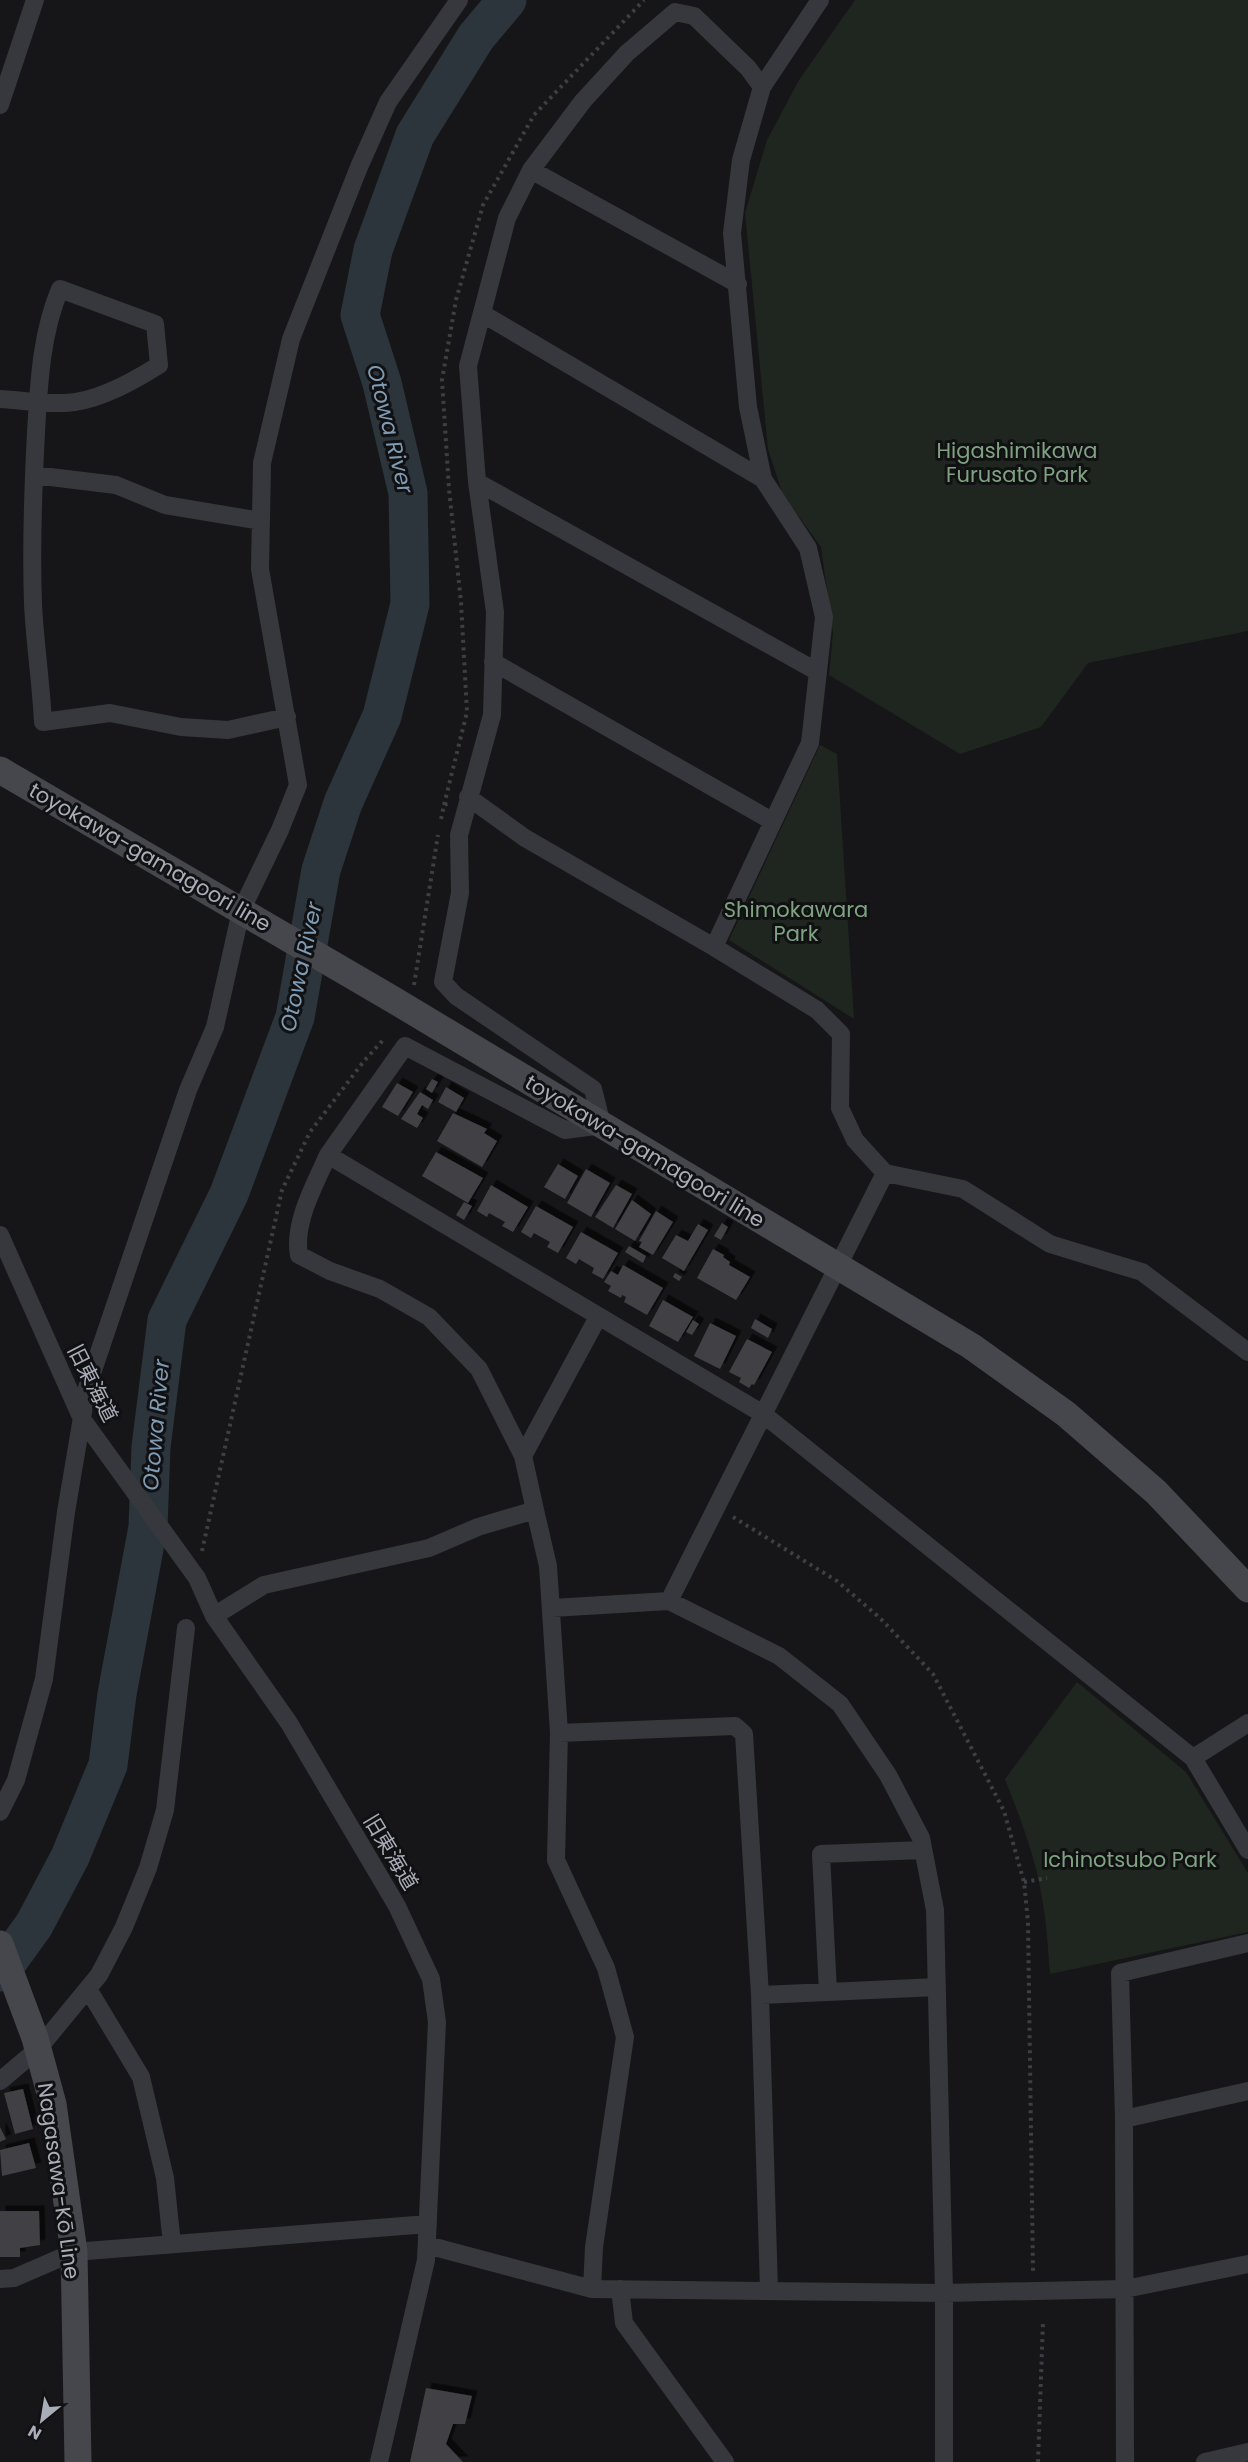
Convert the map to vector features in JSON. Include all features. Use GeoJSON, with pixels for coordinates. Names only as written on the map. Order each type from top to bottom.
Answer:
{"type":"FeatureCollection","features":[{"type":"Feature","properties":{"kind":"main road","name":"toyokawa-gamagoori line"},"geometry":{"type":"LineString","coordinates":[[0,770],[392,999],[971,1346],[1066,1414],[1156,1492],[1248,1589]]}},
{"type":"Feature","properties":{"kind":"main road","name":"Nagasawa-Kō Line"},"geometry":{"type":"LineString","coordinates":[[0,1944],[37,2044],[53,2104],[74,2252],[78,2462]]}},
{"type":"Feature","properties":{"kind":"street"},"geometry":{"type":"LineString","coordinates":[[0,105],[35,0]]}},
{"type":"Feature","properties":{"kind":"street"},"geometry":{"type":"LineString","coordinates":[[0,1812],[16,1780],[44,1678],[87,1388],[188,1090],[215,1027],[247,914],[298,785],[260,569],[262,463],[291,339],[359,167],[388,102],[459,0]]}},
{"type":"Feature","properties":{"kind":"street"},"geometry":{"type":"LineString","coordinates":[[714,947],[810,742],[818,672],[824,617],[808,548],[763,479],[748,407],[732,233],[741,160],[762,87],[820,0]]}},
{"type":"Feature","properties":{"kind":"street"},"geometry":{"type":"LineString","coordinates":[[592,2289],[594,2247],[625,2037],[606,1968],[556,1860],[559,1733],[552,1608],[548,1566],[523,1456],[478,1369],[429,1317],[380,1289],[330,1271],[300,1255],[297,1242],[310,1197],[328,1155],[405,1046],[565,1130],[602,1125],[593,1089],[456,996],[443,982],[460,893],[459,835],[492,715],[495,612],[477,482],[468,366],[507,218],[531,170],[583,102],[627,53],[675,12],[694,16],[748,68],[762,87]]}},
{"type":"Feature","properties":{"kind":"street"},"geometry":{"type":"LineString","coordinates":[[531,170],[738,284]]}},
{"type":"Feature","properties":{"kind":"street"},"geometry":{"type":"LineString","coordinates":[[0,399],[38,401],[67,403],[125,387],[159,365],[155,324],[60,289],[53,307],[38,375],[38,401],[34,475],[33,606],[43,722],[110,712],[181,727],[228,730],[287,717]]}},
{"type":"Feature","properties":{"kind":"street"},"geometry":{"type":"LineString","coordinates":[[483,314],[763,479]]}},
{"type":"Feature","properties":{"kind":"street"},"geometry":{"type":"LineString","coordinates":[[34,475],[116,485],[165,506],[261,520]]}},
{"type":"Feature","properties":{"kind":"street"},"geometry":{"type":"LineString","coordinates":[[477,482],[818,672]]}},
{"type":"Feature","properties":{"kind":"street"},"geometry":{"type":"LineString","coordinates":[[493,662],[772,821]]}},
{"type":"Feature","properties":{"kind":"street"},"geometry":{"type":"LineString","coordinates":[[468,797],[525,838],[714,947],[817,1010],[841,1034],[840,1108],[855,1140],[885,1173],[963,1189],[1050,1244],[1142,1272],[1248,1352]]}},
{"type":"Feature","properties":{"kind":"street"},"geometry":{"type":"LineString","coordinates":[[328,1155],[763,1414],[1193,1758],[1248,1850]]}},
{"type":"Feature","properties":{"kind":"street"},"geometry":{"type":"LineString","coordinates":[[669,1601],[885,1173]]}},
{"type":"Feature","properties":{"kind":"street","name":"旧東海道"},"geometry":{"type":"LineString","coordinates":[[0,1235],[82,1419],[196,1578],[214,1616],[289,1723],[397,1906],[431,1979],[437,2022],[426,2260],[379,2462]]}},
{"type":"Feature","properties":{"kind":"street"},"geometry":{"type":"LineString","coordinates":[[523,1456],[598,1317]]}},
{"type":"Feature","properties":{"kind":"street"},"geometry":{"type":"LineString","coordinates":[[214,1616],[264,1585],[429,1548],[478,1527],[535,1510]]}},
{"type":"Feature","properties":{"kind":"street"},"geometry":{"type":"LineString","coordinates":[[552,1608],[669,1601],[779,1656],[840,1704],[888,1775],[921,1838],[935,1910],[944,2293],[944,2462]]}},
{"type":"Feature","properties":{"kind":"street"},"geometry":{"type":"LineString","coordinates":[[0,2081],[88,1989],[99,1975],[124,1927],[148,1868],[165,1810],[186,1628]]}},
{"type":"Feature","properties":{"kind":"street"},"geometry":{"type":"LineString","coordinates":[[1193,1758],[1248,1724]]}},
{"type":"Feature","properties":{"kind":"street"},"geometry":{"type":"LineString","coordinates":[[559,1733],[735,1726],[744,1734],[759,1995],[769,2290]]}},
{"type":"Feature","properties":{"kind":"street"},"geometry":{"type":"LineString","coordinates":[[828,1992],[821,1854],[923,1850]]}},
{"type":"Feature","properties":{"kind":"street"},"geometry":{"type":"LineString","coordinates":[[1125,2462],[1124,2119],[1120,1973],[1248,1943]]}},
{"type":"Feature","properties":{"kind":"street"},"geometry":{"type":"LineString","coordinates":[[759,1995],[937,1986]]}},
{"type":"Feature","properties":{"kind":"street"},"geometry":{"type":"LineString","coordinates":[[88,1989],[141,2077],[165,2178],[172,2244]]}},
{"type":"Feature","properties":{"kind":"street"},"geometry":{"type":"LineString","coordinates":[[1124,2119],[1248,2091]]}},
{"type":"Feature","properties":{"kind":"street"},"geometry":{"type":"LineString","coordinates":[[0,2279],[14,2278],[74,2252],[428,2224]]}},
{"type":"Feature","properties":{"kind":"street"},"geometry":{"type":"LineString","coordinates":[[427,2245],[592,2289],[944,2293],[1125,2289],[1248,2264]]}},
{"type":"Feature","properties":{"kind":"street"},"geometry":{"type":"LineString","coordinates":[[620,2289],[624,2323],[724,2462]]}},
{"type":"Feature","properties":{"kind":"street"},"geometry":{"type":"LineString","coordinates":[[1205,2462],[1248,2452]]}},
{"type":"Feature","properties":{"kind":"path"},"geometry":{"type":"LineString","coordinates":[[196,1578],[282,1190]]}},
{"type":"Feature","properties":{"kind":"path"},"geometry":{"type":"LineString","coordinates":[[730,1515],[837,1581],[880,1618],[933,1674],[1004,1811],[1024,1881],[1028,1922],[1033,2273]]}},
{"type":"Feature","properties":{"kind":"path"},"geometry":{"type":"LineString","coordinates":[[1024,1881],[1047,1878]]}},
{"type":"Feature","properties":{"kind":"path"},"geometry":{"type":"LineString","coordinates":[[1038,2462],[1043,2321]]}},
{"type":"Feature","properties":{"kind":"green space","name":"Higashimikawa Furusato Park"},"geometry":{"type":"Polygon","coordinates":[[[855,0],[1248,0],[1248,631],[1088,663],[1041,727],[960,754],[829,675],[833,633],[821,547],[783,495],[768,449],[745,213],[767,140],[799,80],[855,0]]]}},
{"type":"Feature","properties":{"kind":"green space","name":"Shimokawara Park"},"geometry":{"type":"Polygon","coordinates":[[[820,745],[837,754],[854,1019],[729,940],[820,745]]]}},
{"type":"Feature","properties":{"kind":"green space","name":"Ichinotsubo Park"},"geometry":{"type":"Polygon","coordinates":[[[1077,1682],[1186,1772],[1248,1873],[1248,1932],[1050,1974],[1037,1872],[1005,1779],[1077,1682]]]}},
{"type":"Feature","properties":{"kind":"building"},"geometry":{"type":"Polygon","coordinates":[[[432,1079],[438,1082],[432,1093],[426,1089],[432,1079]]]}},
{"type":"Feature","properties":{"kind":"building"},"geometry":{"type":"Polygon","coordinates":[[[397,1083],[413,1092],[398,1116],[382,1107],[397,1083]]]}},
{"type":"Feature","properties":{"kind":"building"},"geometry":{"type":"Polygon","coordinates":[[[446,1087],[464,1098],[456,1112],[438,1102],[446,1087]]]}},
{"type":"Feature","properties":{"kind":"building"},"geometry":{"type":"Polygon","coordinates":[[[420,1092],[433,1100],[428,1109],[422,1105],[417,1114],[423,1118],[417,1128],[401,1119],[420,1092]]]}},
{"type":"Feature","properties":{"kind":"building"},"geometry":{"type":"Polygon","coordinates":[[[453,1113],[487,1129],[484,1133],[497,1141],[482,1167],[437,1141],[453,1113]]]}},
{"type":"Feature","properties":{"kind":"building"},"geometry":{"type":"Polygon","coordinates":[[[436,1152],[483,1178],[468,1203],[422,1176],[436,1152]]]}},
{"type":"Feature","properties":{"kind":"building"},"geometry":{"type":"Polygon","coordinates":[[[558,1164],[578,1176],[565,1199],[544,1187],[558,1164]]]}},
{"type":"Feature","properties":{"kind":"building"},"geometry":{"type":"Polygon","coordinates":[[[586,1169],[610,1183],[591,1217],[567,1203],[586,1169]]]}},
{"type":"Feature","properties":{"kind":"building"},"geometry":{"type":"Polygon","coordinates":[[[491,1185],[528,1207],[513,1232],[502,1226],[505,1222],[489,1213],[487,1217],[477,1211],[491,1185]]]}},
{"type":"Feature","properties":{"kind":"building"},"geometry":{"type":"Polygon","coordinates":[[[616,1185],[632,1194],[613,1228],[595,1217],[616,1185]]]}},
{"type":"Feature","properties":{"kind":"building"},"geometry":{"type":"Polygon","coordinates":[[[632,1200],[651,1214],[635,1241],[615,1229],[632,1200]]]}},
{"type":"Feature","properties":{"kind":"building"},"geometry":{"type":"Polygon","coordinates":[[[464,1202],[472,1206],[464,1220],[456,1215],[464,1202]]]}},
{"type":"Feature","properties":{"kind":"building"},"geometry":{"type":"Polygon","coordinates":[[[536,1206],[573,1227],[558,1253],[547,1247],[550,1242],[534,1233],[531,1238],[521,1232],[536,1206]]]}},
{"type":"Feature","properties":{"kind":"building"},"geometry":{"type":"Polygon","coordinates":[[[656,1211],[673,1222],[653,1255],[639,1247],[642,1242],[639,1241],[656,1211]]]}},
{"type":"Feature","properties":{"kind":"building"},"geometry":{"type":"Polygon","coordinates":[[[722,1223],[728,1227],[721,1240],[714,1236],[722,1223]]]}},
{"type":"Feature","properties":{"kind":"building"},"geometry":{"type":"Polygon","coordinates":[[[698,1224],[708,1230],[684,1271],[662,1258],[676,1235],[688,1241],[698,1224]]]}},
{"type":"Feature","properties":{"kind":"building"},"geometry":{"type":"Polygon","coordinates":[[[581,1232],[618,1253],[603,1279],[592,1273],[594,1268],[579,1259],[576,1264],[566,1258],[581,1232]]]}},
{"type":"Feature","properties":{"kind":"building"},"geometry":{"type":"Polygon","coordinates":[[[629,1246],[646,1256],[643,1263],[625,1252],[629,1246]]]}},
{"type":"Feature","properties":{"kind":"building"},"geometry":{"type":"Polygon","coordinates":[[[713,1249],[724,1255],[723,1257],[730,1262],[729,1265],[750,1277],[736,1300],[697,1278],[713,1249]]]}},
{"type":"Feature","properties":{"kind":"building"},"geometry":{"type":"Polygon","coordinates":[[[623,1265],[663,1288],[647,1315],[624,1302],[626,1297],[622,1295],[621,1298],[608,1291],[611,1286],[604,1282],[611,1271],[618,1275],[623,1265]]]}},
{"type":"Feature","properties":{"kind":"building"},"geometry":{"type":"Polygon","coordinates":[[[675,1273],[682,1277],[679,1281],[673,1277],[675,1273]]]}},
{"type":"Feature","properties":{"kind":"building"},"geometry":{"type":"Polygon","coordinates":[[[663,1300],[693,1317],[678,1342],[649,1326],[663,1300]]]}},
{"type":"Feature","properties":{"kind":"building"},"geometry":{"type":"Polygon","coordinates":[[[755,1319],[772,1329],[768,1338],[751,1328],[755,1319]]]}},
{"type":"Feature","properties":{"kind":"building"},"geometry":{"type":"Polygon","coordinates":[[[693,1320],[699,1324],[692,1335],[686,1332],[693,1320]]]}},
{"type":"Feature","properties":{"kind":"building"},"geometry":{"type":"Polygon","coordinates":[[[710,1323],[736,1336],[720,1369],[694,1356],[710,1323]]]}},
{"type":"Feature","properties":{"kind":"building"},"geometry":{"type":"Polygon","coordinates":[[[747,1339],[772,1352],[754,1385],[752,1384],[749,1388],[739,1382],[741,1378],[729,1372],[747,1339]]]}},
{"type":"Feature","properties":{"kind":"building"},"geometry":{"type":"Polygon","coordinates":[[[23,2089],[33,2129],[15,2134],[4,2093],[23,2089]]]}},
{"type":"Feature","properties":{"kind":"building"},"geometry":{"type":"Polygon","coordinates":[[[0,2127],[6,2139],[0,2142],[0,2127]]]}},
{"type":"Feature","properties":{"kind":"building"},"geometry":{"type":"Polygon","coordinates":[[[29,2143],[36,2168],[2,2176],[0,2150],[29,2143]]]}},
{"type":"Feature","properties":{"kind":"building"},"geometry":{"type":"Polygon","coordinates":[[[0,2211],[39,2211],[40,2245],[20,2248],[20,2257],[0,2257],[0,2211]]]}},
{"type":"Feature","properties":{"kind":"building"},"geometry":{"type":"Polygon","coordinates":[[[426,2388],[472,2396],[465,2424],[453,2424],[446,2444],[463,2462],[410,2462],[426,2388]]]}},
{"type":"Feature","properties":{"kind":"waterway","name":"Otowa River"},"geometry":{"type":"LineString","coordinates":[[0,1972],[34,1925],[70,1857],[108,1765],[117,1694],[148,1527],[151,1447],[167,1320],[229,1194],[295,1017],[321,870],[343,803],[382,716],[410,604],[408,493],[382,383],[360,315],[373,250],[415,135],[476,37],[507,0]]}}]}
